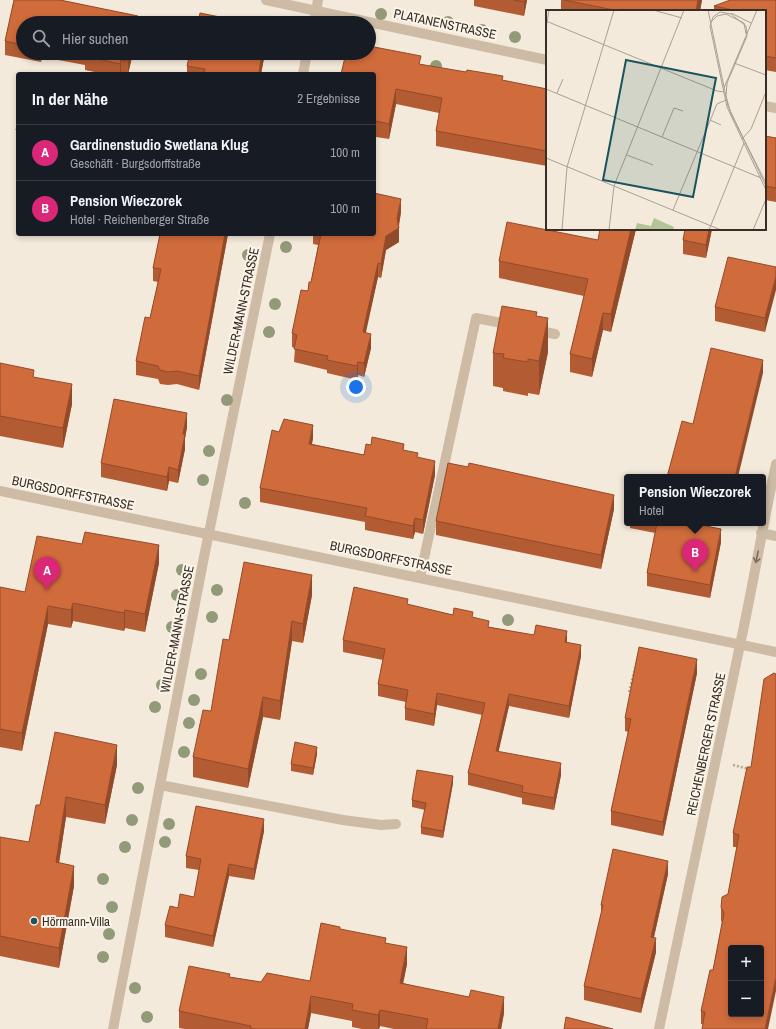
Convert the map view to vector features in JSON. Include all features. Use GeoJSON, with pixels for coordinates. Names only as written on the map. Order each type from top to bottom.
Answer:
{"type":"FeatureCollection","features":[{"type":"Feature","properties":{"kind":"street","name":"PLATANENSTRASSE"},"geometry":{"type":"LineString","coordinates":[[266,0],[317,5],[363,16]]}},
{"type":"Feature","properties":{"kind":"street"},"geometry":{"type":"LineString","coordinates":[[315,16],[317,5]]}},
{"type":"Feature","properties":{"kind":"street","name":"PLATANENSTRASSE"},"geometry":{"type":"LineString","coordinates":[[376,19],[546,60]]}},
{"type":"Feature","properties":{"kind":"street"},"geometry":{"type":"LineString","coordinates":[[303,72],[306,60]]}},
{"type":"Feature","properties":{"kind":"street"},"geometry":{"type":"LineString","coordinates":[[766,106],[776,108]]}},
{"type":"Feature","properties":{"kind":"street","name":"WILDER-MANN-STRASSE"},"geometry":{"type":"LineString","coordinates":[[113,1029],[209,534],[270,236]]}},
{"type":"Feature","properties":{"kind":"street"},"geometry":{"type":"LineString","coordinates":[[420,577],[476,318],[555,334]]}},
{"type":"Feature","properties":{"kind":"street","name":"REICHENBERGER STRASSE"},"geometry":{"type":"LineString","coordinates":[[766,510],[776,464]]}},
{"type":"Feature","properties":{"kind":"street","name":"BURGSDORFFSTRASSE"},"geometry":{"type":"LineString","coordinates":[[0,494],[209,534],[776,652]]}},
{"type":"Feature","properties":{"kind":"street","name":"REICHENBERGER STRASSE"},"geometry":{"type":"LineString","coordinates":[[659,1029],[740,644],[763,526]]}},
{"type":"Feature","properties":{"kind":"street"},"geometry":{"type":"LineString","coordinates":[[761,533],[776,536]]}},
{"type":"Feature","properties":{"kind":"street"},"geometry":{"type":"LineString","coordinates":[[160,785],[343,820],[381,825],[396,824]]}},
{"type":"Feature","properties":{"kind":"path"},"geometry":{"type":"LineString","coordinates":[[633,692],[629,692],[638,653]]}},
{"type":"Feature","properties":{"kind":"path"},"geometry":{"type":"LineString","coordinates":[[715,759],[737,767],[753,770]]}},
{"type":"Feature","properties":{"kind":"building"},"geometry":{"type":"Polygon","coordinates":[[[14,0],[60,0],[138,16],[16,16],[16,43],[5,41],[14,0]]]}},
{"type":"Feature","properties":{"kind":"building"},"geometry":{"type":"Polygon","coordinates":[[[514,0],[525,0],[524,2],[514,0]]]}},
{"type":"Feature","properties":{"kind":"building"},"geometry":{"type":"Polygon","coordinates":[[[564,0],[698,0],[696,10],[614,10],[564,0]]]}},
{"type":"Feature","properties":{"kind":"building"},"geometry":{"type":"Polygon","coordinates":[[[730,0],[776,0],[776,58],[766,56],[766,10],[733,10],[714,6],[730,0]]]}},
{"type":"Feature","properties":{"kind":"building"},"geometry":{"type":"Polygon","coordinates":[[[200,13],[215,16],[199,16],[200,13]]]}},
{"type":"Feature","properties":{"kind":"building"},"geometry":{"type":"Polygon","coordinates":[[[376,47],[421,56],[419,64],[466,72],[467,70],[503,76],[502,80],[546,89],[546,151],[436,131],[442,98],[396,89],[389,124],[376,121],[376,72],[341,72],[344,60],[376,60],[376,47]]]}},
{"type":"Feature","properties":{"kind":"building"},"geometry":{"type":"Polygon","coordinates":[[[102,60],[121,60],[120,64],[102,60]]]}},
{"type":"Feature","properties":{"kind":"building"},"geometry":{"type":"Polygon","coordinates":[[[188,60],[261,60],[259,72],[204,72],[205,69],[187,66],[188,60]]]}},
{"type":"Feature","properties":{"kind":"building"},"geometry":{"type":"Polygon","coordinates":[[[766,136],[776,138],[776,188],[766,186],[766,136]]]}},
{"type":"Feature","properties":{"kind":"building"},"geometry":{"type":"Polygon","coordinates":[[[376,193],[401,199],[397,218],[399,228],[386,236],[381,264],[378,263],[363,332],[371,334],[364,363],[358,362],[357,366],[327,360],[328,356],[294,349],[297,335],[292,333],[301,290],[308,291],[309,282],[311,282],[321,236],[376,236],[376,193]]]}},
{"type":"Feature","properties":{"kind":"building"},"geometry":{"type":"Polygon","coordinates":[[[507,222],[598,240],[600,230],[631,230],[611,314],[603,313],[592,359],[570,354],[588,279],[499,261],[507,222]]]}},
{"type":"Feature","properties":{"kind":"building"},"geometry":{"type":"Polygon","coordinates":[[[685,230],[709,230],[706,245],[683,240],[685,230]]]}},
{"type":"Feature","properties":{"kind":"building"},"geometry":{"type":"Polygon","coordinates":[[[160,236],[225,236],[199,376],[177,371],[168,372],[160,370],[158,366],[136,361],[145,317],[150,318],[161,269],[153,268],[160,236]]]}},
{"type":"Feature","properties":{"kind":"building"},"geometry":{"type":"Polygon","coordinates":[[[728,257],[776,267],[776,276],[765,318],[715,307],[728,257]]]}},
{"type":"Feature","properties":{"kind":"building"},"geometry":{"type":"Polygon","coordinates":[[[502,306],[537,312],[536,316],[548,318],[539,361],[528,359],[528,362],[503,358],[504,354],[493,353],[502,306]]]}},
{"type":"Feature","properties":{"kind":"building"},"geometry":{"type":"Polygon","coordinates":[[[711,348],[763,360],[736,474],[668,474],[682,421],[693,424],[711,348]]]}},
{"type":"Feature","properties":{"kind":"building"},"geometry":{"type":"Polygon","coordinates":[[[0,363],[34,370],[33,377],[72,384],[63,428],[0,416],[0,363]]]}},
{"type":"Feature","properties":{"kind":"building"},"geometry":{"type":"Polygon","coordinates":[[[114,399],[187,413],[183,434],[185,435],[178,470],[169,467],[167,477],[101,463],[114,399]]]}},
{"type":"Feature","properties":{"kind":"building"},"geometry":{"type":"Polygon","coordinates":[[[284,419],[313,425],[309,444],[364,455],[366,444],[371,445],[372,437],[404,444],[403,450],[418,453],[417,457],[435,461],[423,520],[415,518],[413,526],[365,516],[367,508],[260,488],[272,430],[279,432],[284,419]]]}},
{"type":"Feature","properties":{"kind":"building"},"geometry":{"type":"Polygon","coordinates":[[[448,463],[468,467],[469,463],[614,495],[601,555],[436,521],[448,463]]]}},
{"type":"Feature","properties":{"kind":"building"},"geometry":{"type":"Polygon","coordinates":[[[656,526],[706,526],[721,529],[710,585],[647,573],[656,526]]]}},
{"type":"Feature","properties":{"kind":"building"},"geometry":{"type":"Polygon","coordinates":[[[85,532],[159,545],[145,614],[125,610],[124,613],[73,603],[71,610],[48,606],[22,733],[0,729],[0,587],[25,592],[37,536],[82,544],[85,532]]]}},
{"type":"Feature","properties":{"kind":"building"},"geometry":{"type":"Polygon","coordinates":[[[244,562],[312,575],[303,624],[292,621],[280,701],[263,697],[248,769],[193,757],[203,710],[211,711],[223,639],[229,640],[244,562]]]}},
{"type":"Feature","properties":{"kind":"building"},"geometry":{"type":"Polygon","coordinates":[[[354,587],[408,599],[407,604],[453,615],[454,608],[473,612],[472,617],[489,621],[488,627],[534,635],[536,625],[567,631],[565,642],[581,645],[569,706],[509,694],[496,751],[561,763],[554,798],[522,792],[523,786],[468,773],[485,703],[437,693],[434,714],[405,708],[408,690],[378,684],[385,649],[343,640],[354,587]]]}},
{"type":"Feature","properties":{"kind":"building"},"geometry":{"type":"Polygon","coordinates":[[[639,647],[697,659],[663,822],[611,811],[631,719],[625,718],[639,647]]]}},
{"type":"Feature","properties":{"kind":"building"},"geometry":{"type":"Polygon","coordinates":[[[774,673],[776,674],[776,977],[765,1029],[702,1029],[705,1012],[701,1011],[710,970],[713,970],[724,913],[721,907],[722,897],[728,894],[739,835],[733,833],[747,767],[751,767],[764,679],[774,673]]]}},
{"type":"Feature","properties":{"kind":"building"},"geometry":{"type":"Polygon","coordinates":[[[55,732],[117,745],[105,805],[66,797],[56,862],[74,866],[59,948],[0,936],[0,837],[29,842],[36,805],[40,805],[55,732]]]}},
{"type":"Feature","properties":{"kind":"building"},"geometry":{"type":"Polygon","coordinates":[[[295,742],[317,747],[313,768],[291,764],[295,742]]]}},
{"type":"Feature","properties":{"kind":"building"},"geometry":{"type":"Polygon","coordinates":[[[417,770],[453,776],[443,831],[421,827],[426,803],[412,800],[417,770]]]}},
{"type":"Feature","properties":{"kind":"building"},"geometry":{"type":"Polygon","coordinates":[[[196,806],[264,819],[254,869],[229,864],[213,936],[165,925],[170,906],[178,908],[180,894],[194,897],[201,859],[186,856],[196,806]]]}},
{"type":"Feature","properties":{"kind":"building"},"geometry":{"type":"Polygon","coordinates":[[[613,849],[668,861],[651,937],[656,938],[641,999],[584,986],[603,905],[601,905],[613,849]]]}},
{"type":"Feature","properties":{"kind":"building"},"geometry":{"type":"Polygon","coordinates":[[[321,923],[340,927],[340,929],[386,938],[385,943],[407,947],[400,983],[469,997],[471,990],[504,997],[498,1029],[426,1029],[428,1019],[380,1010],[378,1015],[352,1010],[353,1004],[311,996],[305,1029],[255,1029],[250,1028],[251,1026],[179,1011],[189,966],[230,974],[229,977],[261,982],[267,973],[310,981],[321,923]]]}},
{"type":"Feature","properties":{"kind":"building"},"geometry":{"type":"Polygon","coordinates":[[[566,1017],[613,1029],[564,1029],[566,1017]]]}},
{"type":"Feature","properties":{"kind":"place","name":"Pension Wieczorek"},"geometry":{"type":"Point","coordinates":[695,572]}},
{"type":"Feature","properties":{"kind":"place","name":"Gardinenstudio Swetlana Klug"},"geometry":{"type":"Point","coordinates":[47,590]}},
{"type":"Feature","properties":{"kind":"place","name":"Hörmann-Villa"},"geometry":{"type":"Point","coordinates":[34,921]}}]}
